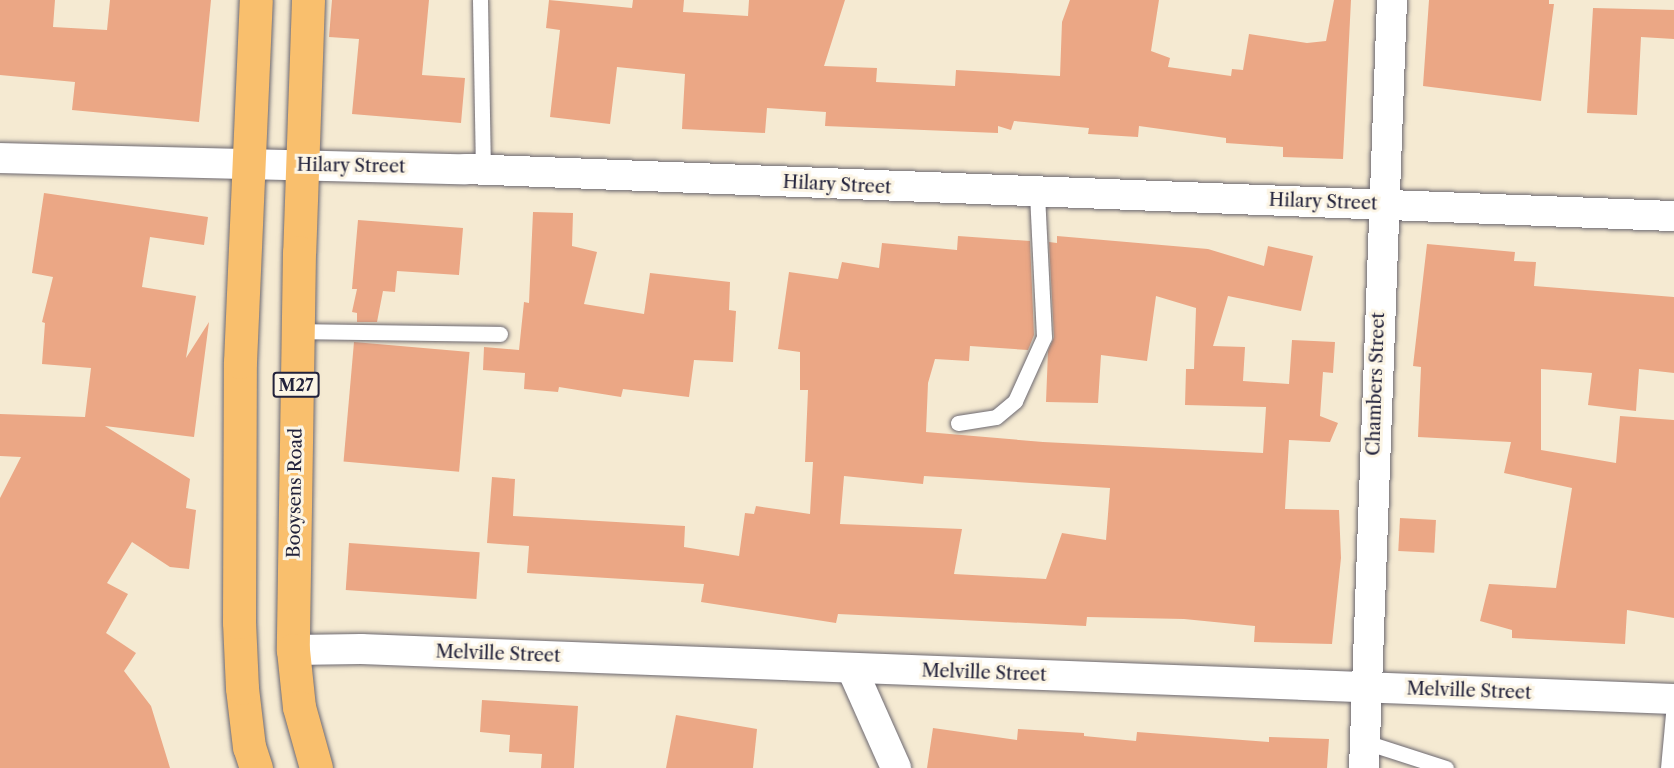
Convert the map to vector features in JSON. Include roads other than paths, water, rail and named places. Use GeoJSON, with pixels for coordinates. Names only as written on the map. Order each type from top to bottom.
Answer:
{"type":"FeatureCollection","features":[{"type":"Feature","properties":{"kind":"main road"},"geometry":{"type":"LineString","coordinates":[[256,0],[240,362],[239,622],[245,711],[256,768]]}},
{"type":"Feature","properties":{"kind":"main road","name":"Booysens Road"},"geometry":{"type":"LineString","coordinates":[[308,0],[297,331],[293,650],[299,707],[316,768]]}},
{"type":"Feature","properties":{"kind":"street","name":"Chambers Street"},"geometry":{"type":"LineString","coordinates":[[1365,755],[1382,204],[1392,0]]}},
{"type":"Feature","properties":{"kind":"street","name":"Hilary Street"},"geometry":{"type":"LineString","coordinates":[[0,158],[483,170],[1674,216]]}},
{"type":"Feature","properties":{"kind":"street","name":"Melville Street"},"geometry":{"type":"LineString","coordinates":[[293,650],[361,649],[1367,687],[1674,701]]}},
{"type":"Feature","properties":{"kind":"street"},"geometry":{"type":"LineString","coordinates":[[852,669],[896,768]]}},
{"type":"Feature","properties":{"kind":"lane"},"geometry":{"type":"LineString","coordinates":[[480,0],[483,170]]}},
{"type":"Feature","properties":{"kind":"lane"},"geometry":{"type":"LineString","coordinates":[[958,423],[996,417],[1015,401],[1044,337],[1037,192]]}},
{"type":"Feature","properties":{"kind":"lane"},"geometry":{"type":"LineString","coordinates":[[297,331],[500,334]]}},
{"type":"Feature","properties":{"kind":"lane"},"geometry":{"type":"LineString","coordinates":[[1668,768],[1674,701]]}},
{"type":"Feature","properties":{"kind":"lane"},"geometry":{"type":"LineString","coordinates":[[1365,755],[1446,768]]}}]}
